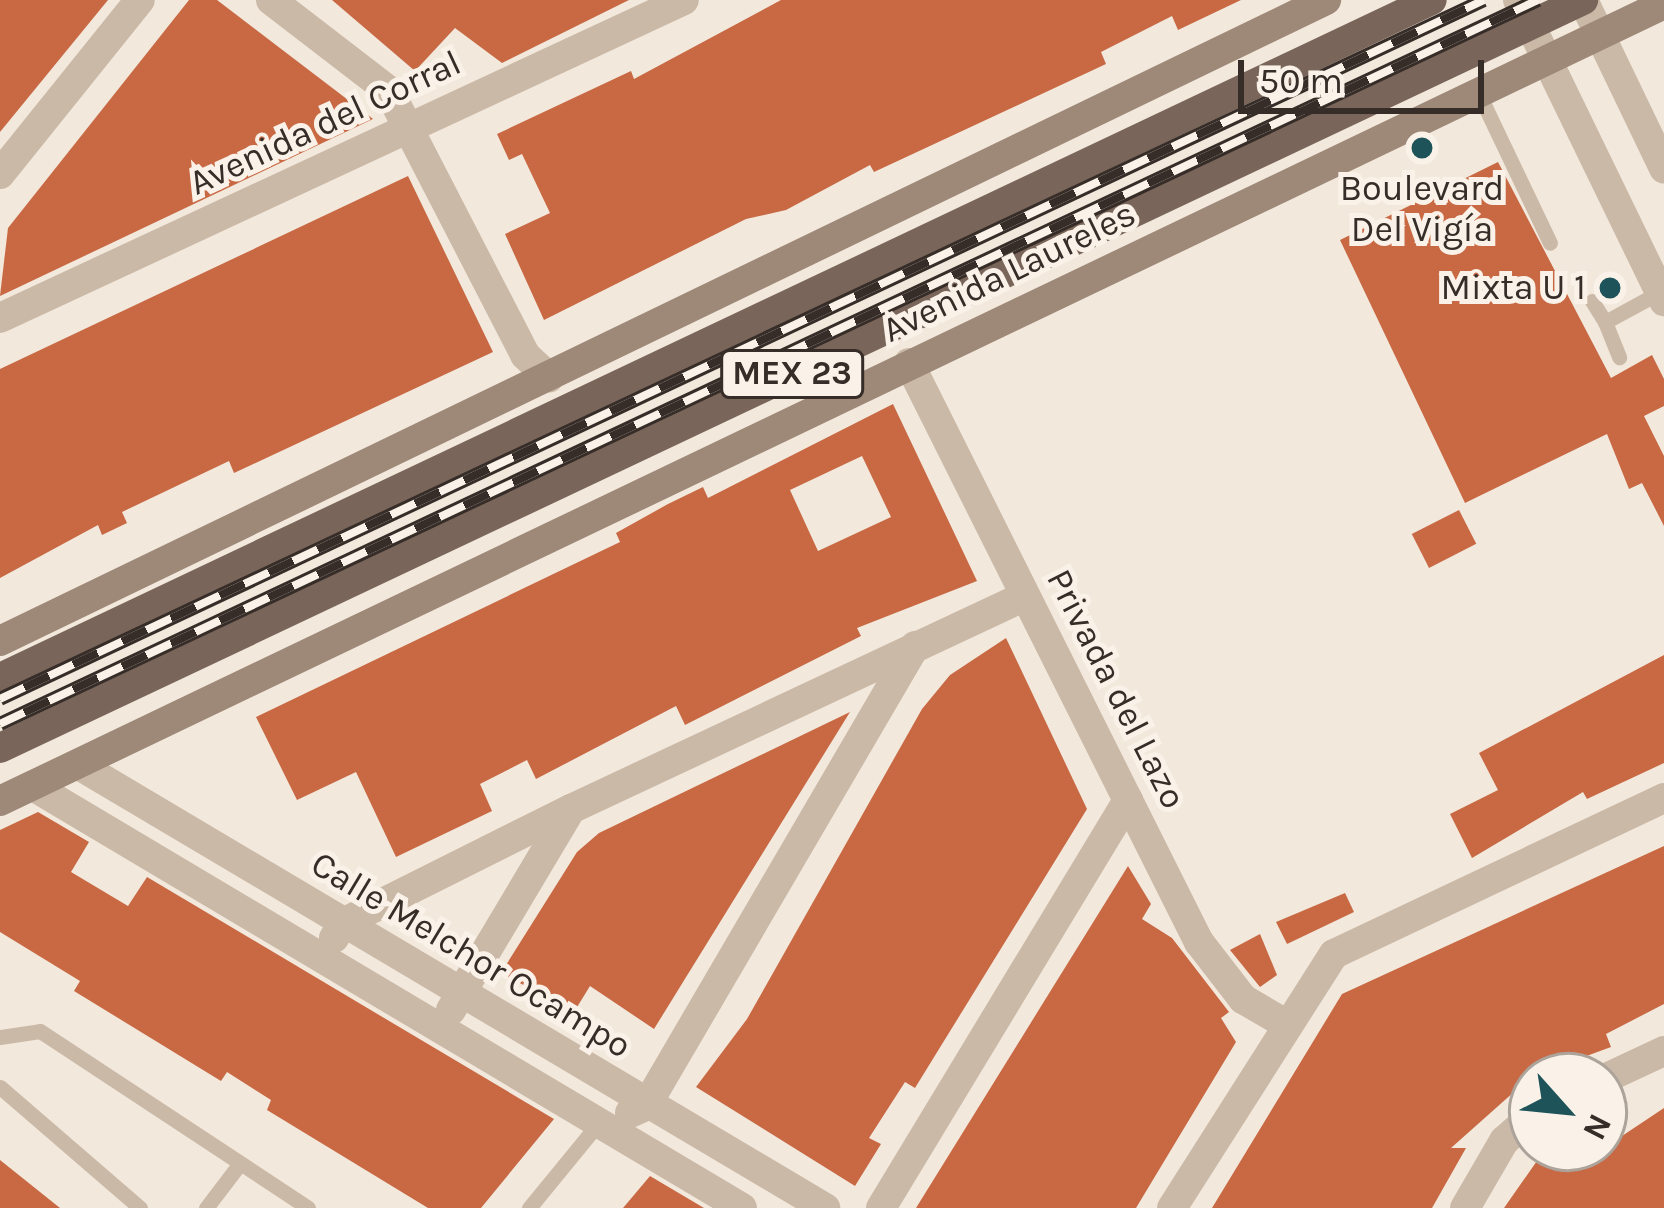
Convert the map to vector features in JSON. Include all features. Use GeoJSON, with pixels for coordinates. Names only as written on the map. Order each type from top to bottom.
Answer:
{"type":"FeatureCollection","features":[{"type":"Feature","properties":{"kind":"main road"},"geometry":{"type":"LineString","coordinates":[[0,641],[1326,0]]}},
{"type":"Feature","properties":{"kind":"main road","name":"Avenida Laureles"},"geometry":{"type":"LineString","coordinates":[[0,678],[1432,0]]}},
{"type":"Feature","properties":{"kind":"main road","name":"Avenida Laureles"},"geometry":{"type":"LineString","coordinates":[[0,748],[1524,12],[1583,0]]}},
{"type":"Feature","properties":{"kind":"main road","name":"Avenida Laureles"},"geometry":{"type":"LineString","coordinates":[[0,801],[1664,4]]}},
{"type":"Feature","properties":{"kind":"street"},"geometry":{"type":"LineString","coordinates":[[0,174],[140,0]]}},
{"type":"Feature","properties":{"kind":"street"},"geometry":{"type":"LineString","coordinates":[[271,0],[389,91],[413,124],[525,355],[549,377]]}},
{"type":"Feature","properties":{"kind":"street","name":"Avenida del Corral"},"geometry":{"type":"LineString","coordinates":[[0,318],[684,0]]}},
{"type":"Feature","properties":{"kind":"street"},"geometry":{"type":"LineString","coordinates":[[1583,0],[1664,168]]}},
{"type":"Feature","properties":{"kind":"street"},"geometry":{"type":"LineString","coordinates":[[1524,12],[1663,295]]}},
{"type":"Feature","properties":{"kind":"street","name":"Privada del Lazo"},"geometry":{"type":"LineString","coordinates":[[909,363],[1220,977],[1284,1023]]}},
{"type":"Feature","properties":{"kind":"street"},"geometry":{"type":"LineString","coordinates":[[322,958],[343,923],[571,809],[1025,596]]}},
{"type":"Feature","properties":{"kind":"street"},"geometry":{"type":"LineString","coordinates":[[596,1126],[646,1106],[915,646]]}},
{"type":"Feature","properties":{"kind":"street","name":"Calle Melchor Ocampo"},"geometry":{"type":"LineString","coordinates":[[80,765],[646,1106],[825,1208]]}},
{"type":"Feature","properties":{"kind":"street"},"geometry":{"type":"LineString","coordinates":[[33,786],[596,1126],[742,1208]]}},
{"type":"Feature","properties":{"kind":"street"},"geometry":{"type":"LineString","coordinates":[[1172,1208],[1284,1023],[1334,954],[1664,798]]}},
{"type":"Feature","properties":{"kind":"street"},"geometry":{"type":"LineString","coordinates":[[881,1208],[1128,800]]}},
{"type":"Feature","properties":{"kind":"street"},"geometry":{"type":"LineString","coordinates":[[439,1030],[571,809]]}},
{"type":"Feature","properties":{"kind":"street"},"geometry":{"type":"LineString","coordinates":[[1628,1068],[1664,1051]]}},
{"type":"Feature","properties":{"kind":"street"},"geometry":{"type":"LineString","coordinates":[[1466,1208],[1508,1137]]}},
{"type":"Feature","properties":{"kind":"lane"},"geometry":{"type":"LineString","coordinates":[[1478,92],[1550,243]]}},
{"type":"Feature","properties":{"kind":"lane"},"geometry":{"type":"LineString","coordinates":[[1605,322],[1663,295]]}},
{"type":"Feature","properties":{"kind":"lane"},"geometry":{"type":"LineString","coordinates":[[1592,301],[1619,357]]}},
{"type":"Feature","properties":{"kind":"lane"},"geometry":{"type":"LineString","coordinates":[[0,1037],[40,1031],[308,1208]]}},
{"type":"Feature","properties":{"kind":"lane"},"geometry":{"type":"LineString","coordinates":[[0,1087],[140,1208]]}},
{"type":"Feature","properties":{"kind":"lane"},"geometry":{"type":"LineString","coordinates":[[529,1208],[596,1126]]}},
{"type":"Feature","properties":{"kind":"lane"},"geometry":{"type":"LineString","coordinates":[[206,1208],[238,1166]]}},
{"type":"Feature","properties":{"kind":"building"},"geometry":{"type":"Polygon","coordinates":[[[0,0],[108,0],[0,132],[0,0]]]}},
{"type":"Feature","properties":{"kind":"building"},"geometry":{"type":"Polygon","coordinates":[[[189,0],[217,0],[373,119],[0,296],[8,228],[189,0]]]}},
{"type":"Feature","properties":{"kind":"building"},"geometry":{"type":"Polygon","coordinates":[[[332,0],[629,0],[502,63],[455,28],[415,71],[332,0]]]}},
{"type":"Feature","properties":{"kind":"building"},"geometry":{"type":"Polygon","coordinates":[[[781,0],[1241,0],[1178,30],[1172,16],[1101,52],[1106,64],[874,172],[870,165],[786,210],[746,219],[544,320],[505,234],[550,213],[522,154],[509,160],[497,134],[631,71],[634,79],[781,0]]]}},
{"type":"Feature","properties":{"kind":"building"},"geometry":{"type":"Polygon","coordinates":[[[1498,162],[1611,378],[1652,355],[1664,379],[1664,406],[1644,416],[1664,456],[1664,526],[1642,483],[1629,489],[1607,434],[1465,503],[1340,240],[1498,162]]]}},
{"type":"Feature","properties":{"kind":"building"},"geometry":{"type":"Polygon","coordinates":[[[408,176],[493,352],[234,473],[229,461],[122,512],[127,523],[102,535],[98,525],[0,578],[0,369],[408,176]]]}},
{"type":"Feature","properties":{"kind":"building"},"geometry":{"type":"Polygon","coordinates":[[[893,404],[977,581],[857,628],[861,636],[685,725],[676,706],[536,779],[527,760],[480,784],[492,811],[396,857],[356,772],[297,800],[256,717],[620,542],[616,533],[703,487],[708,498],[893,404]],[[862,456],[790,490],[818,551],[891,517],[862,456]]]}},
{"type":"Feature","properties":{"kind":"building"},"geometry":{"type":"Polygon","coordinates":[[[1459,510],[1476,544],[1429,568],[1412,534],[1459,510]]]}},
{"type":"Feature","properties":{"kind":"building"},"geometry":{"type":"Polygon","coordinates":[[[1006,638],[1087,809],[915,1088],[905,1082],[869,1138],[881,1144],[855,1186],[696,1087],[747,1019],[922,709],[950,675],[1006,638]]]}},
{"type":"Feature","properties":{"kind":"building"},"geometry":{"type":"Polygon","coordinates":[[[1664,655],[1664,763],[1587,799],[1583,792],[1472,858],[1450,814],[1498,790],[1479,753],[1664,655]]]}},
{"type":"Feature","properties":{"kind":"building"},"geometry":{"type":"Polygon","coordinates":[[[850,712],[654,1029],[590,986],[574,1012],[501,973],[577,852],[599,833],[850,712]]]}},
{"type":"Feature","properties":{"kind":"building"},"geometry":{"type":"Polygon","coordinates":[[[38,812],[89,842],[71,872],[128,906],[147,877],[554,1119],[481,1208],[428,1208],[267,1110],[271,1100],[227,1072],[221,1081],[74,991],[80,981],[0,932],[0,830],[38,812]]]}},
{"type":"Feature","properties":{"kind":"building"},"geometry":{"type":"Polygon","coordinates":[[[1664,846],[1664,1004],[1606,1034],[1611,1047],[1597,1052],[1508,1052],[1508,1097],[1451,1148],[1466,1148],[1432,1208],[1212,1208],[1342,994],[1664,846]]]}},
{"type":"Feature","properties":{"kind":"building"},"geometry":{"type":"Polygon","coordinates":[[[1128,866],[1151,904],[1142,919],[1172,938],[1229,1012],[1221,1018],[1236,1042],[1136,1208],[916,1208],[1128,866]]]}},
{"type":"Feature","properties":{"kind":"building"},"geometry":{"type":"Polygon","coordinates":[[[1345,893],[1354,912],[1287,944],[1276,922],[1345,893]]]}},
{"type":"Feature","properties":{"kind":"building"},"geometry":{"type":"Polygon","coordinates":[[[1260,934],[1277,975],[1260,987],[1230,950],[1260,934]]]}},
{"type":"Feature","properties":{"kind":"building"},"geometry":{"type":"Polygon","coordinates":[[[1664,1108],[1664,1208],[1504,1208],[1529,1172],[1628,1172],[1628,1132],[1664,1108]]]}},
{"type":"Feature","properties":{"kind":"building"},"geometry":{"type":"Polygon","coordinates":[[[0,1160],[60,1208],[0,1208],[0,1160]]]}},
{"type":"Feature","properties":{"kind":"building"},"geometry":{"type":"Polygon","coordinates":[[[650,1176],[704,1208],[623,1208],[650,1176]]]}},
{"type":"Feature","properties":{"kind":"railway"},"geometry":{"type":"LineString","coordinates":[[0,699],[1484,0]]}},
{"type":"Feature","properties":{"kind":"railway"},"geometry":{"type":"LineString","coordinates":[[0,724],[1538,0]]}},
{"type":"Feature","properties":{"kind":"place","name":"Boulevard Del Vigía"},"geometry":{"type":"Point","coordinates":[1422,148]}},
{"type":"Feature","properties":{"kind":"place","name":"Mixta U 1"},"geometry":{"type":"Point","coordinates":[1610,288]}}]}
